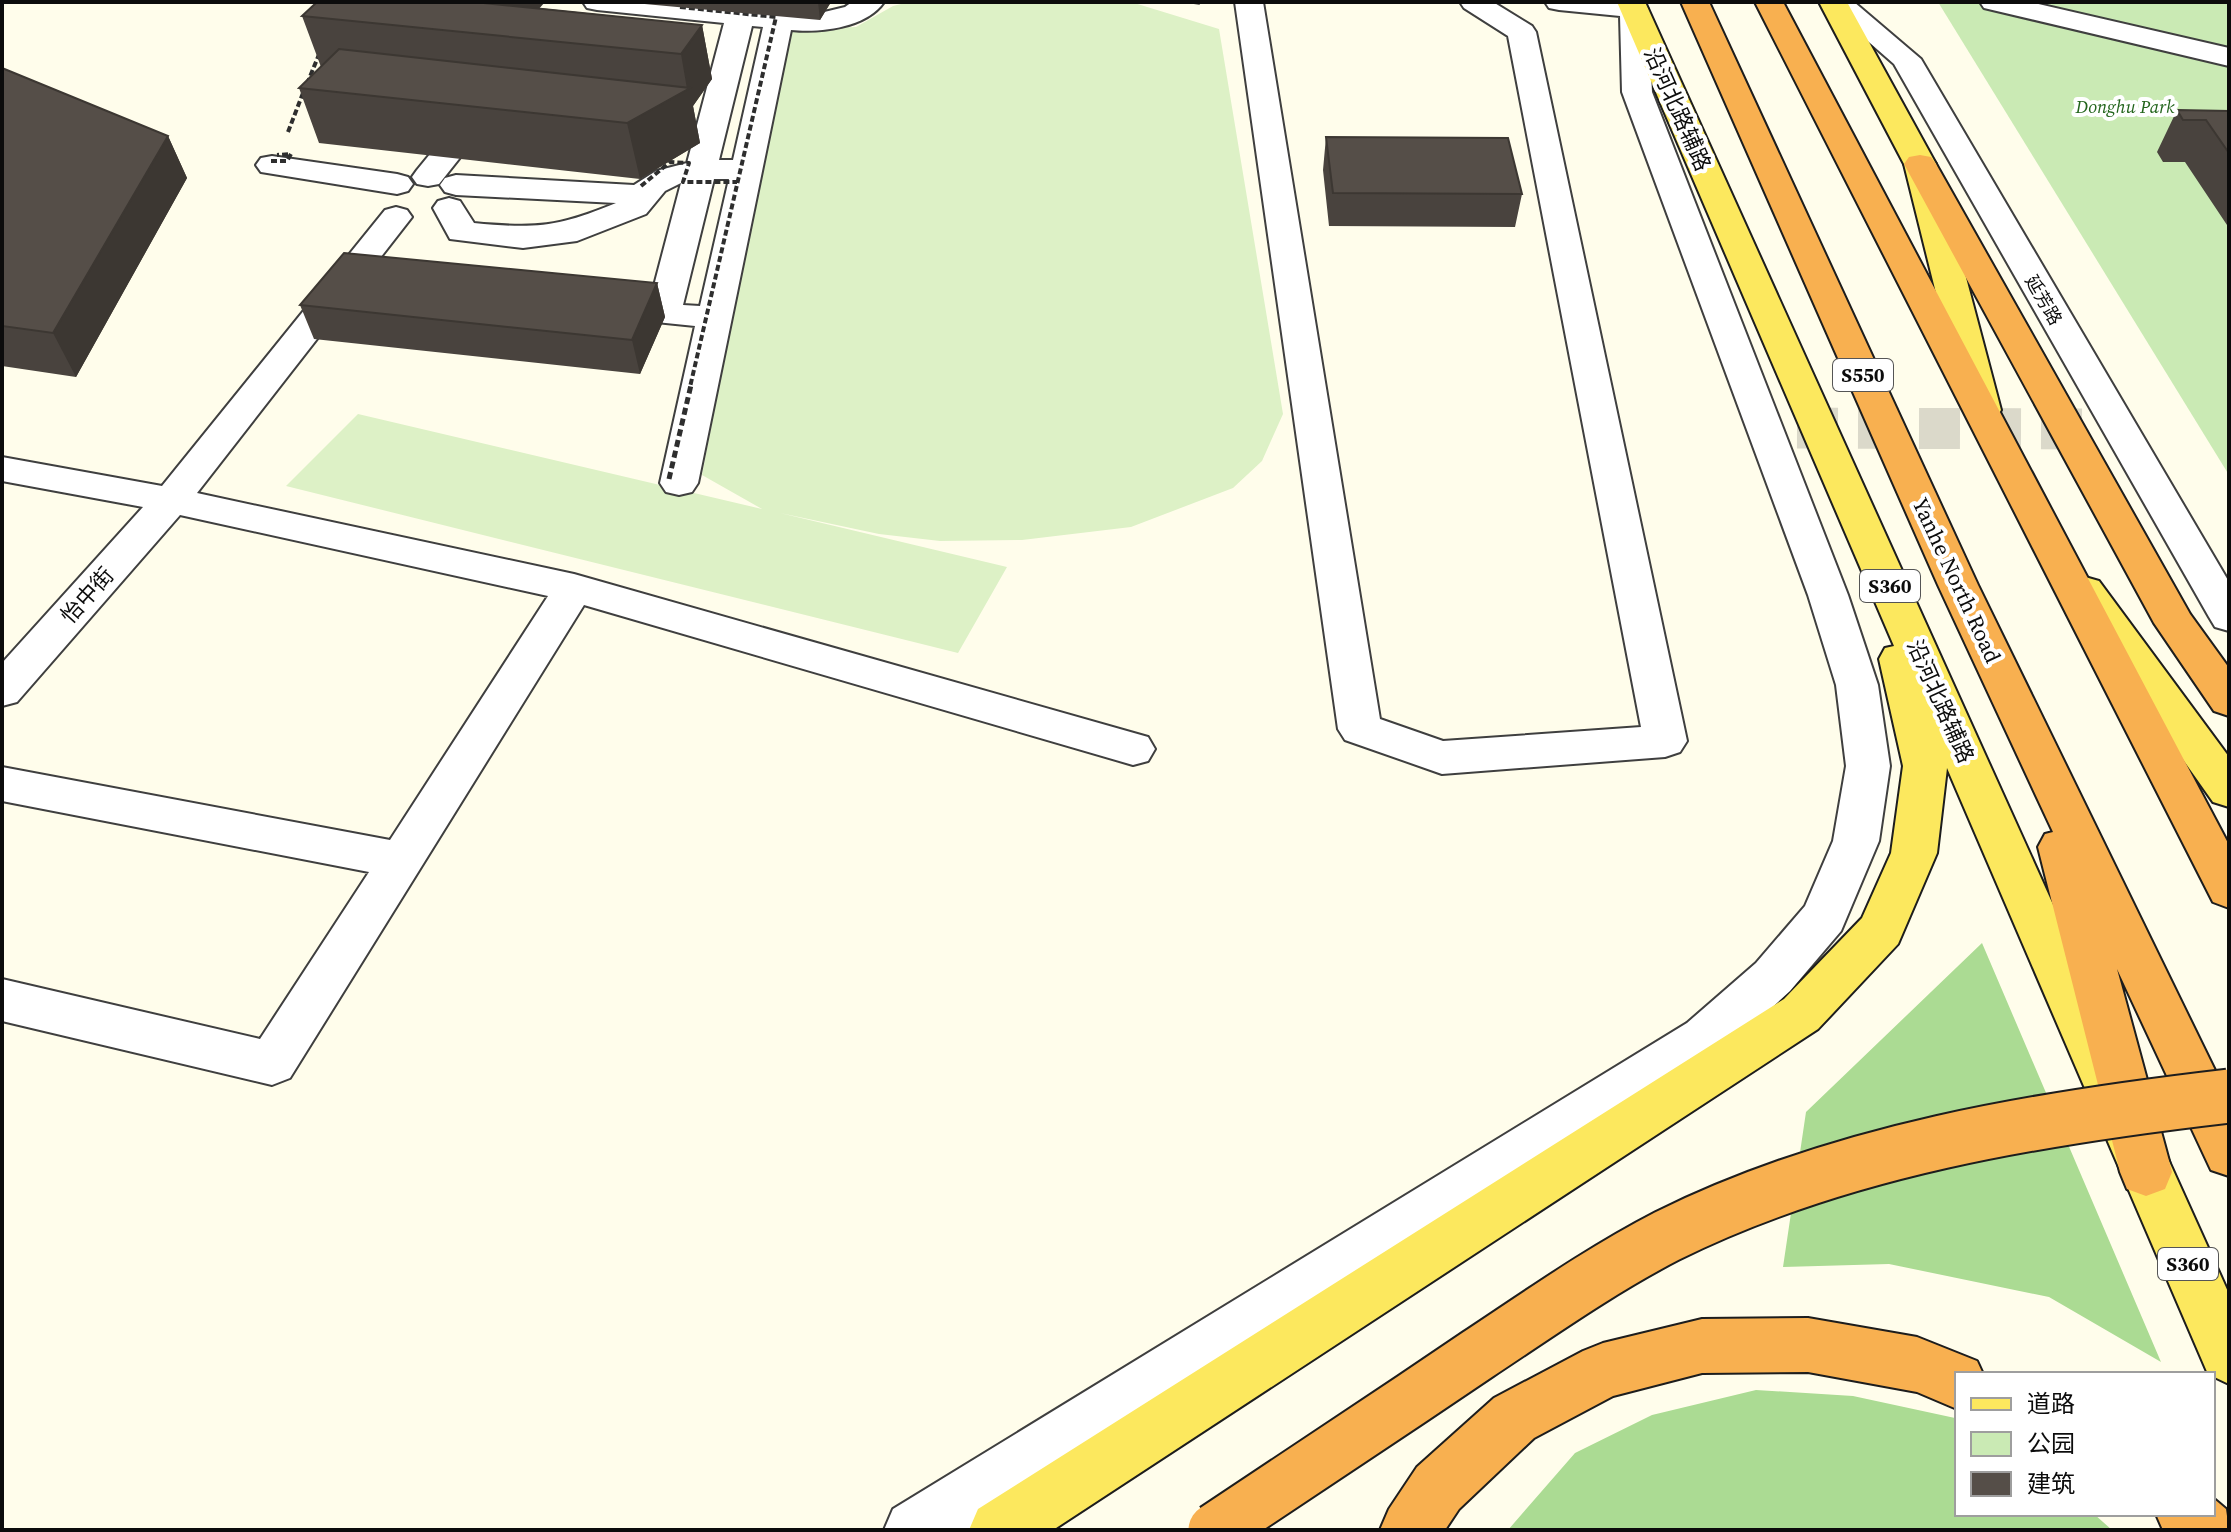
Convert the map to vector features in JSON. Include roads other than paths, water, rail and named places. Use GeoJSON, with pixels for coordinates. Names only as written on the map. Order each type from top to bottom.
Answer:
{"type":"FeatureCollection","features":[{"type":"Feature","properties":{"kind":"highway"},"geometry":{"type":"LineString","coordinates":[[1769,2],[2229,889]]}},
{"type":"Feature","properties":{"kind":"highway","name":"Yanhe North Road"},"geometry":{"type":"LineString","coordinates":[[1696,6],[1958,585],[2229,1153]]}},
{"type":"Feature","properties":{"kind":"highway"},"geometry":{"type":"LineString","coordinates":[[1920,164],[2174,623],[2229,700]]}},
{"type":"Feature","properties":{"kind":"highway"},"geometry":{"type":"LineString","coordinates":[[2035,748],[2146,1172]]}},
{"type":"Feature","properties":{"kind":"highway"},"geometry":{"type":"LineString","coordinates":[[1215,1530],[1586,1283],[1668,1236],[1759,1198],[1845,1168],[1917,1149],[2093,1112],[2229,1096]]}},
{"type":"Feature","properties":{"kind":"highway"},"geometry":{"type":"LineString","coordinates":[[1410,1530],[1438,1488],[1514,1418],[1603,1371],[1702,1346],[1808,1345],[1917,1365],[1955,1380]]}},
{"type":"Feature","properties":{"kind":"highway"},"geometry":{"type":"LineString","coordinates":[[2188,1516],[2205,1530]]}},
{"type":"Feature","properties":{"kind":"main road"},"geometry":{"type":"LineString","coordinates":[[1835,2],[1920,164],[1986,422]]}},
{"type":"Feature","properties":{"kind":"main road","name":"沿河北路辅路"},"geometry":{"type":"LineString","coordinates":[[1632,5],[2229,1357]]}},
{"type":"Feature","properties":{"kind":"main road"},"geometry":{"type":"LineString","coordinates":[[2044,534],[2229,790]]}},
{"type":"Feature","properties":{"kind":"main road"},"geometry":{"type":"LineString","coordinates":[[999,1530],[1801,1014],[1881,930],[1914,853],[1925,766],[1875,551]]}},
{"type":"Feature","properties":{"kind":"street"},"geometry":{"type":"LineString","coordinates":[[597,2],[812,24],[855,13],[870,2]]}},
{"type":"Feature","properties":{"kind":"street"},"geometry":{"type":"LineString","coordinates":[[1249,2],[1360,729],[1442,758],[1665,741],[1522,32],[1474,2]]}},
{"type":"Feature","properties":{"kind":"street"},"geometry":{"type":"LineString","coordinates":[[914,1530],[1705,1038],[1773,977],[1824,917],[1856,841],[1868,766],[1857,685],[1781,428],[1637,92],[1632,5],[1559,2]]}},
{"type":"Feature","properties":{"kind":"street","name":"延芳路"},"geometry":{"type":"LineString","coordinates":[[1835,2],[1906,59],[2107,429],[2229,617]]}},
{"type":"Feature","properties":{"kind":"street"},"geometry":{"type":"LineString","coordinates":[[1994,2],[2229,57]]}},
{"type":"Feature","properties":{"kind":"street"},"geometry":{"type":"LineString","coordinates":[[664,313],[701,169],[695,132],[725,77],[740,16]]}},
{"type":"Feature","properties":{"kind":"street"},"geometry":{"type":"LineString","coordinates":[[674,481],[714,318],[742,176],[779,20]]}},
{"type":"Feature","properties":{"kind":"street"},"geometry":{"type":"LineString","coordinates":[[275,156],[397,201],[418,219],[444,190],[469,107],[514,111]]}},
{"type":"Feature","properties":{"kind":"street"},"geometry":{"type":"LineString","coordinates":[[695,132],[754,133]]}},
{"type":"Feature","properties":{"kind":"street"},"geometry":{"type":"LineString","coordinates":[[444,190],[640,191],[670,176],[701,169],[742,176]]}},
{"type":"Feature","properties":{"kind":"street"},"geometry":{"type":"LineString","coordinates":[[444,190],[462,232],[523,238],[577,231],[635,207],[640,191]]}},
{"type":"Feature","properties":{"kind":"street","name":"怡中街"},"geometry":{"type":"LineString","coordinates":[[2,691],[361,282],[397,201]]}},
{"type":"Feature","properties":{"kind":"street"},"geometry":{"type":"LineString","coordinates":[[568,303],[714,318]]}},
{"type":"Feature","properties":{"kind":"street"},"geometry":{"type":"LineString","coordinates":[[2,469],[171,500],[574,588],[1133,749]]}},
{"type":"Feature","properties":{"kind":"street"},"geometry":{"type":"LineString","coordinates":[[2,1000],[272,1063],[574,588]]}},
{"type":"Feature","properties":{"kind":"street"},"geometry":{"type":"LineString","coordinates":[[2,784],[402,860]]}},
{"type":"Feature","properties":{"kind":"tunnel"},"geometry":{"type":"LineString","coordinates":[[1797,428],[2095,429]]}},
{"type":"Feature","properties":{"kind":"park label","name":"Donghu Park"},"geometry":{"type":"Point","coordinates":[2125,106]}}]}
